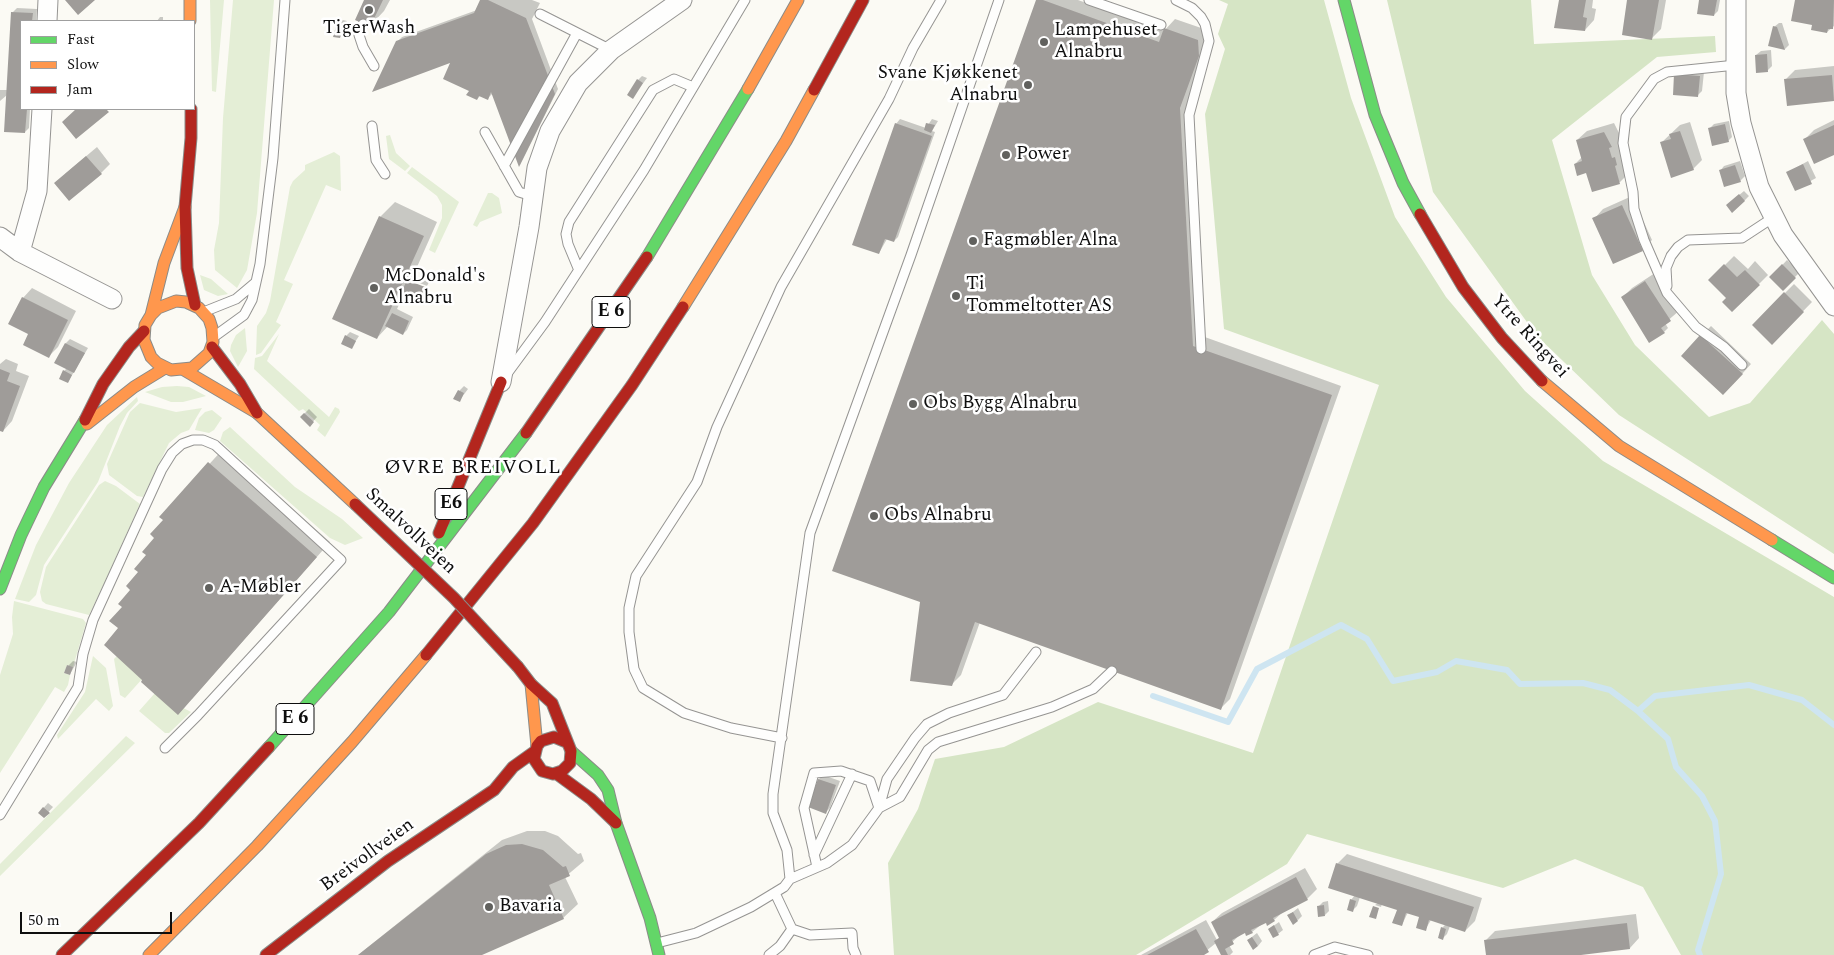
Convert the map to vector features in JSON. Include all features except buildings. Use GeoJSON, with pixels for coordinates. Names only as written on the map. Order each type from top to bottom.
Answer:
{"type":"FeatureCollection","features":[{"type":"Feature","properties":{"kind":"main road"},"geometry":{"type":"LineString","coordinates":[[190,0],[190,20]]}},
{"type":"Feature","properties":{"kind":"main road","name":"E 6"},"geometry":{"type":"LineString","coordinates":[[62,955],[199,823],[262,756],[376,627],[424,567],[547,407],[648,255],[706,162],[798,0]]}},
{"type":"Feature","properties":{"kind":"main road"},"geometry":{"type":"LineString","coordinates":[[148,955],[257,846],[352,742],[438,642],[533,523],[622,400],[712,265],[786,141],[862,0]]}},
{"type":"Feature","properties":{"kind":"main road","name":"Ytre Ringvei"},"geometry":{"type":"LineString","coordinates":[[1344,0],[1375,115],[1403,183],[1443,256],[1467,293],[1502,338],[1546,385],[1619,446],[1834,578]]}},
{"type":"Feature","properties":{"kind":"main road"},"geometry":{"type":"LineString","coordinates":[[144,331],[146,349],[151,357],[165,368],[184,370],[204,360],[212,342],[212,328],[199,308],[187,268],[185,208],[191,138],[191,110]]}},
{"type":"Feature","properties":{"kind":"main road"},"geometry":{"type":"LineString","coordinates":[[0,589],[21,535],[44,487],[79,431],[103,384],[129,347],[144,331],[151,315],[166,256],[185,208]]}},
{"type":"Feature","properties":{"kind":"main road"},"geometry":{"type":"LineString","coordinates":[[151,315],[158,308],[176,301],[199,308]]}},
{"type":"Feature","properties":{"kind":"main road","name":"Smalvollveien"},"geometry":{"type":"LineString","coordinates":[[212,342],[257,413]]}},
{"type":"Feature","properties":{"kind":"main road"},"geometry":{"type":"LineString","coordinates":[[79,431],[134,387],[165,368]]}},
{"type":"Feature","properties":{"kind":"main road","name":"Smalvollveien"},"geometry":{"type":"LineString","coordinates":[[184,370],[257,413],[448,592],[518,667],[531,684],[552,703],[568,747],[598,776],[608,790],[616,823],[635,870],[658,949]]}},
{"type":"Feature","properties":{"kind":"main road","name":"E6"},"geometry":{"type":"LineString","coordinates":[[424,567],[501,382]]}},
{"type":"Feature","properties":{"kind":"main road","name":"Smalvollveien"},"geometry":{"type":"LineString","coordinates":[[531,684],[537,766],[571,782],[616,823]]}},
{"type":"Feature","properties":{"kind":"main road"},"geometry":{"type":"LineString","coordinates":[[532,781],[553,774],[570,763],[568,747],[554,737],[541,741],[535,749]]}},
{"type":"Feature","properties":{"kind":"main road","name":"Breivollveien"},"geometry":{"type":"LineString","coordinates":[[266,955],[388,860],[494,790],[513,767],[535,749]]}},
{"type":"Feature","properties":{"kind":"main road","name":"Breivollveien"},"geometry":{"type":"LineString","coordinates":[[494,790],[513,785]]}},
{"type":"Feature","properties":{"kind":"street"},"geometry":{"type":"LineString","coordinates":[[47,20],[48,0]]}},
{"type":"Feature","properties":{"kind":"street"},"geometry":{"type":"LineString","coordinates":[[501,382],[529,228],[537,168],[550,131],[578,83],[611,50],[682,0]]}},
{"type":"Feature","properties":{"kind":"street"},"geometry":{"type":"LineString","coordinates":[[1736,0],[1736,93],[1741,124],[1759,187],[1801,263],[1834,306]]}},
{"type":"Feature","properties":{"kind":"street"},"geometry":{"type":"LineString","coordinates":[[20,252],[37,191],[42,110]]}},
{"type":"Feature","properties":{"kind":"street"},"geometry":{"type":"LineString","coordinates":[[0,237],[20,252],[112,299]]}},
{"type":"Feature","properties":{"kind":"lane"},"geometry":{"type":"LineString","coordinates":[[212,342],[244,315],[252,300],[273,158],[285,0]]}},
{"type":"Feature","properties":{"kind":"lane","name":"E6"},"geometry":{"type":"LineString","coordinates":[[501,382],[545,322],[578,268],[644,170],[745,0]]}},
{"type":"Feature","properties":{"kind":"lane"},"geometry":{"type":"LineString","coordinates":[[783,734],[731,728],[684,713],[643,688],[634,669],[629,632],[630,600],[636,576],[698,482],[717,427],[781,287],[889,99],[913,48],[941,0]]}},
{"type":"Feature","properties":{"kind":"lane"},"geometry":{"type":"LineString","coordinates":[[790,879],[787,850],[773,813],[810,533],[914,246],[999,0]]}},
{"type":"Feature","properties":{"kind":"lane"},"geometry":{"type":"LineString","coordinates":[[1089,0],[1160,26]]}},
{"type":"Feature","properties":{"kind":"lane"},"geometry":{"type":"LineString","coordinates":[[1176,0],[1192,8],[1201,17],[1205,24],[1209,41],[1189,115],[1201,348]]}},
{"type":"Feature","properties":{"kind":"lane"},"geometry":{"type":"LineString","coordinates":[[540,14],[611,50]]}},
{"type":"Feature","properties":{"kind":"lane"},"geometry":{"type":"LineString","coordinates":[[363,24],[360,35],[363,47],[374,66]]}},
{"type":"Feature","properties":{"kind":"lane"},"geometry":{"type":"LineString","coordinates":[[504,166],[577,33]]}},
{"type":"Feature","properties":{"kind":"lane"},"geometry":{"type":"LineString","coordinates":[[1736,65],[1668,72],[1654,79],[1626,117],[1623,143],[1633,192],[1634,209],[1644,240],[1671,296],[1696,327],[1724,347],[1742,365]]}},
{"type":"Feature","properties":{"kind":"lane"},"geometry":{"type":"LineString","coordinates":[[578,268],[566,234],[569,222],[653,90],[674,79],[693,87]]}},
{"type":"Feature","properties":{"kind":"lane"},"geometry":{"type":"LineString","coordinates":[[372,126],[376,160],[385,174]]}},
{"type":"Feature","properties":{"kind":"lane"},"geometry":{"type":"LineString","coordinates":[[485,132],[519,192],[532,196]]}},
{"type":"Feature","properties":{"kind":"lane"},"geometry":{"type":"LineString","coordinates":[[1671,296],[1666,283],[1666,268],[1678,247],[1688,240],[1700,238],[1730,240],[1742,238],[1774,217]]}},
{"type":"Feature","properties":{"kind":"lane"},"geometry":{"type":"LineString","coordinates":[[199,308],[227,304],[255,283]]}},
{"type":"Feature","properties":{"kind":"lane"},"geometry":{"type":"LineString","coordinates":[[0,815],[78,687],[83,654],[94,620],[162,469],[172,453],[182,444],[193,440],[203,440],[215,445],[341,560],[198,715],[165,748]]}},
{"type":"Feature","properties":{"kind":"lane"},"geometry":{"type":"LineString","coordinates":[[658,949],[751,908],[784,887],[790,879],[827,863],[852,845],[879,808],[888,779],[914,738],[927,724],[949,713],[1003,695],[1036,652]]}},
{"type":"Feature","properties":{"kind":"lane"},"geometry":{"type":"LineString","coordinates":[[879,808],[900,797],[928,750],[938,742],[1052,707],[1093,689],[1112,671]]}},
{"type":"Feature","properties":{"kind":"lane"},"geometry":{"type":"LineString","coordinates":[[817,867],[804,808],[814,772],[841,771],[870,781],[879,808]]}},
{"type":"Feature","properties":{"kind":"lane"},"geometry":{"type":"LineString","coordinates":[[814,855],[852,774]]}},
{"type":"Feature","properties":{"kind":"lane"},"geometry":{"type":"LineString","coordinates":[[775,893],[792,929],[810,935],[852,933],[853,948],[856,955]]}},
{"type":"Feature","properties":{"kind":"lane"},"geometry":{"type":"LineString","coordinates":[[769,955],[780,946],[792,929]]}},
{"type":"Feature","properties":{"kind":"lane"},"geometry":{"type":"LineString","coordinates":[[1314,955],[1340,948],[1368,955]]}},
{"type":"Feature","properties":{"kind":"green space"},"geometry":{"type":"Polygon","coordinates":[[[210,0],[224,0],[216,92],[212,91],[210,0]]]}},
{"type":"Feature","properties":{"kind":"green space"},"geometry":{"type":"Polygon","coordinates":[[[233,0],[274,0],[257,213],[247,270],[237,288],[215,270],[214,250],[219,223],[223,118],[233,0]]]}},
{"type":"Feature","properties":{"kind":"green space"},"geometry":{"type":"Polygon","coordinates":[[[1219,0],[1324,0],[1351,98],[1395,217],[1446,297],[1525,391],[1603,461],[1834,597],[1834,955],[1681,955],[1643,887],[1575,859],[1503,888],[1307,834],[1287,864],[1136,955],[894,955],[888,863],[918,809],[935,759],[1004,747],[1098,702],[1253,753],[1379,385],[1224,329],[1205,114],[1225,49],[1218,34],[1228,4],[1219,0]]]}},
{"type":"Feature","properties":{"kind":"green space"},"geometry":{"type":"Polygon","coordinates":[[[1387,0],[1531,0],[1534,44],[1715,36],[1716,52],[1657,57],[1552,140],[1592,275],[1635,345],[1709,417],[1750,403],[1822,320],[1834,334],[1834,554],[1619,415],[1537,336],[1433,192],[1387,0]]]}},
{"type":"Feature","properties":{"kind":"green space"},"geometry":{"type":"Polygon","coordinates":[[[390,135],[396,153],[410,166],[405,171],[389,159],[386,136],[390,135]]]}},
{"type":"Feature","properties":{"kind":"green space"},"geometry":{"type":"Polygon","coordinates":[[[334,152],[340,156],[341,191],[326,185],[284,280],[293,284],[276,322],[281,325],[261,353],[256,355],[257,326],[266,313],[270,301],[290,187],[293,181],[305,170],[305,165],[334,152]]]}},
{"type":"Feature","properties":{"kind":"green space"},"geometry":{"type":"Polygon","coordinates":[[[412,167],[459,202],[435,253],[429,250],[442,218],[442,205],[437,196],[407,173],[412,167]]]}},
{"type":"Feature","properties":{"kind":"green space"},"geometry":{"type":"Polygon","coordinates":[[[488,193],[492,193],[499,198],[502,213],[480,222],[477,227],[473,225],[488,193]]]}},
{"type":"Feature","properties":{"kind":"green space"},"geometry":{"type":"Polygon","coordinates":[[[200,275],[211,279],[228,294],[218,296],[204,290],[200,275]]]}},
{"type":"Feature","properties":{"kind":"green space"},"geometry":{"type":"Polygon","coordinates":[[[245,328],[247,351],[238,367],[230,351],[231,345],[236,335],[245,328]]]}},
{"type":"Feature","properties":{"kind":"green space"},"geometry":{"type":"Polygon","coordinates":[[[279,334],[267,361],[329,417],[335,407],[339,409],[340,412],[325,437],[317,430],[320,425],[303,409],[299,411],[254,369],[255,358],[262,356],[279,334]]]}},
{"type":"Feature","properties":{"kind":"green space"},"geometry":{"type":"Polygon","coordinates":[[[162,387],[189,387],[206,396],[183,402],[171,402],[145,392],[162,387]]]}},
{"type":"Feature","properties":{"kind":"green space"},"geometry":{"type":"Polygon","coordinates":[[[137,397],[138,401],[127,413],[120,426],[98,482],[44,565],[36,595],[29,602],[15,599],[36,545],[69,483],[107,425],[137,397]]]}},
{"type":"Feature","properties":{"kind":"green space"},"geometry":{"type":"Polygon","coordinates":[[[140,403],[176,412],[202,408],[189,430],[181,433],[169,443],[143,497],[137,496],[109,475],[107,464],[130,412],[140,403]]]}},
{"type":"Feature","properties":{"kind":"green space"},"geometry":{"type":"Polygon","coordinates":[[[212,410],[222,418],[214,430],[209,433],[195,430],[199,418],[205,412],[212,410]]]}},
{"type":"Feature","properties":{"kind":"green space"},"geometry":{"type":"Polygon","coordinates":[[[230,427],[295,487],[342,519],[363,538],[345,545],[330,538],[220,441],[223,432],[230,427]]]}},
{"type":"Feature","properties":{"kind":"green space"},"geometry":{"type":"Polygon","coordinates":[[[105,481],[116,486],[140,504],[103,586],[89,615],[46,604],[42,601],[40,592],[46,567],[99,485],[105,481]]]}},
{"type":"Feature","properties":{"kind":"green space"},"geometry":{"type":"Polygon","coordinates":[[[14,601],[83,619],[86,623],[73,667],[67,665],[64,673],[70,675],[64,692],[55,687],[0,773],[0,675],[13,634],[12,617],[14,601]]]}},
{"type":"Feature","properties":{"kind":"green space"},"geometry":{"type":"Polygon","coordinates":[[[118,655],[143,678],[125,698],[120,695],[114,659],[118,655]]]}},
{"type":"Feature","properties":{"kind":"green space"},"geometry":{"type":"Polygon","coordinates":[[[93,656],[106,668],[113,706],[109,711],[96,699],[58,739],[57,735],[85,692],[93,656]]]}},
{"type":"Feature","properties":{"kind":"green space"},"geometry":{"type":"Polygon","coordinates":[[[155,693],[191,712],[169,733],[165,733],[139,711],[155,693]]]}},
{"type":"Feature","properties":{"kind":"green space"},"geometry":{"type":"Polygon","coordinates":[[[126,736],[135,743],[0,876],[0,864],[126,736]]]}},
{"type":"Feature","properties":{"kind":"waterway"},"geometry":{"type":"LineString","coordinates":[[1153,696],[1228,722],[1257,669],[1341,625],[1367,639],[1393,681],[1437,672],[1456,661],[1507,670],[1520,684],[1583,683],[1610,690],[1638,711],[1655,696],[1749,685],[1802,700],[1834,725]]}},
{"type":"Feature","properties":{"kind":"waterway"},"geometry":{"type":"LineString","coordinates":[[1638,711],[1668,739],[1676,767],[1702,796],[1715,821],[1721,874],[1698,950],[1700,955]]}},
{"type":"Feature","properties":{"kind":"traffic: fast"},"geometry":{"type":"LineString","coordinates":[[1344,0],[1375,115],[1403,183],[1420,214]]}},
{"type":"Feature","properties":{"kind":"traffic: fast"},"geometry":{"type":"LineString","coordinates":[[647,257],[748,89]]}},
{"type":"Feature","properties":{"kind":"traffic: fast"},"geometry":{"type":"LineString","coordinates":[[0,589],[21,535],[44,487],[85,420]]}},
{"type":"Feature","properties":{"kind":"traffic: fast"},"geometry":{"type":"LineString","coordinates":[[269,747],[389,612],[526,433]]}},
{"type":"Feature","properties":{"kind":"traffic: fast"},"geometry":{"type":"LineString","coordinates":[[1772,540],[1834,578]]}},
{"type":"Feature","properties":{"kind":"traffic: fast"},"geometry":{"type":"LineString","coordinates":[[571,751],[598,775],[608,790],[616,823],[650,918],[659,955]]}},
{"type":"Feature","properties":{"kind":"traffic: slow"},"geometry":{"type":"LineString","coordinates":[[190,0],[190,20]]}},
{"type":"Feature","properties":{"kind":"traffic: slow"},"geometry":{"type":"LineString","coordinates":[[748,89],[798,0]]}},
{"type":"Feature","properties":{"kind":"traffic: slow"},"geometry":{"type":"LineString","coordinates":[[683,307],[786,141],[814,90]]}},
{"type":"Feature","properties":{"kind":"traffic: slow"},"geometry":{"type":"LineString","coordinates":[[151,315],[158,308],[176,301],[186,302],[199,308],[209,319],[212,328],[213,342],[209,353],[192,368],[171,370],[157,363],[151,357],[144,340],[145,325],[151,315],[164,263],[185,207]]}},
{"type":"Feature","properties":{"kind":"traffic: slow"},"geometry":{"type":"LineString","coordinates":[[87,424],[134,387],[165,368]]}},
{"type":"Feature","properties":{"kind":"traffic: slow"},"geometry":{"type":"LineString","coordinates":[[184,370],[257,413],[355,504]]}},
{"type":"Feature","properties":{"kind":"traffic: slow"},"geometry":{"type":"LineString","coordinates":[[1542,381],[1619,446],[1772,540]]}},
{"type":"Feature","properties":{"kind":"traffic: slow"},"geometry":{"type":"LineString","coordinates":[[149,955],[257,846],[352,742],[426,655]]}},
{"type":"Feature","properties":{"kind":"traffic: slow"},"geometry":{"type":"LineString","coordinates":[[531,684],[537,746]]}},
{"type":"Feature","properties":{"kind":"traffic: jam"},"geometry":{"type":"LineString","coordinates":[[814,90],[863,0]]}},
{"type":"Feature","properties":{"kind":"traffic: jam"},"geometry":{"type":"LineString","coordinates":[[191,110],[191,138],[185,207],[187,268],[195,305]]}},
{"type":"Feature","properties":{"kind":"traffic: jam"},"geometry":{"type":"LineString","coordinates":[[1420,214],[1463,287],[1502,338],[1542,381]]}},
{"type":"Feature","properties":{"kind":"traffic: jam"},"geometry":{"type":"LineString","coordinates":[[526,433],[647,257]]}},
{"type":"Feature","properties":{"kind":"traffic: jam"},"geometry":{"type":"LineString","coordinates":[[426,655],[533,523],[632,385],[683,307]]}},
{"type":"Feature","properties":{"kind":"traffic: jam"},"geometry":{"type":"LineString","coordinates":[[85,420],[103,384],[129,347],[144,331]]}},
{"type":"Feature","properties":{"kind":"traffic: jam"},"geometry":{"type":"LineString","coordinates":[[212,347],[240,384],[257,413]]}},
{"type":"Feature","properties":{"kind":"traffic: jam"},"geometry":{"type":"LineString","coordinates":[[439,533],[501,382]]}},
{"type":"Feature","properties":{"kind":"traffic: jam"},"geometry":{"type":"LineString","coordinates":[[355,504],[454,598],[518,667]]}},
{"type":"Feature","properties":{"kind":"traffic: jam"},"geometry":{"type":"LineString","coordinates":[[518,667],[531,684],[552,703],[571,751],[570,763],[562,771],[553,774],[542,771],[534,759],[537,746],[541,741],[554,737],[566,742]]}},
{"type":"Feature","properties":{"kind":"traffic: jam"},"geometry":{"type":"LineString","coordinates":[[62,955],[199,823],[269,747]]}},
{"type":"Feature","properties":{"kind":"traffic: jam"},"geometry":{"type":"LineString","coordinates":[[266,955],[388,861],[494,790],[513,767],[534,752]]}},
{"type":"Feature","properties":{"kind":"traffic: jam"},"geometry":{"type":"LineString","coordinates":[[557,774],[591,799],[616,823]]}},
{"type":"Feature","properties":{"kind":"place","name":"TigerWash"},"geometry":{"type":"Point","coordinates":[369,10]}},
{"type":"Feature","properties":{"kind":"place","name":"Lampehuset Alnabru"},"geometry":{"type":"Point","coordinates":[1044,42]}},
{"type":"Feature","properties":{"kind":"place","name":"Svane Kjøkkenet Alnabru"},"geometry":{"type":"Point","coordinates":[1028,85]}},
{"type":"Feature","properties":{"kind":"place","name":"Power"},"geometry":{"type":"Point","coordinates":[1006,155]}},
{"type":"Feature","properties":{"kind":"place","name":"Fagmøbler Alna"},"geometry":{"type":"Point","coordinates":[973,241]}},
{"type":"Feature","properties":{"kind":"place","name":"McDonald's Alnabru"},"geometry":{"type":"Point","coordinates":[374,288]}},
{"type":"Feature","properties":{"kind":"place","name":"Ti Tommeltotter AS"},"geometry":{"type":"Point","coordinates":[956,296]}},
{"type":"Feature","properties":{"kind":"place","name":"Obs Bygg Alnabru"},"geometry":{"type":"Point","coordinates":[913,404]}},
{"type":"Feature","properties":{"kind":"place","name":"Obs Alnabru"},"geometry":{"type":"Point","coordinates":[874,516]}},
{"type":"Feature","properties":{"kind":"place","name":"A-Møbler"},"geometry":{"type":"Point","coordinates":[209,588]}},
{"type":"Feature","properties":{"kind":"place","name":"Bavaria"},"geometry":{"type":"Point","coordinates":[489,907]}},
{"type":"Feature","properties":{"kind":"district","name":"ØVRE BREIVOLL"},"geometry":{"type":"Point","coordinates":[473,469]}}]}
